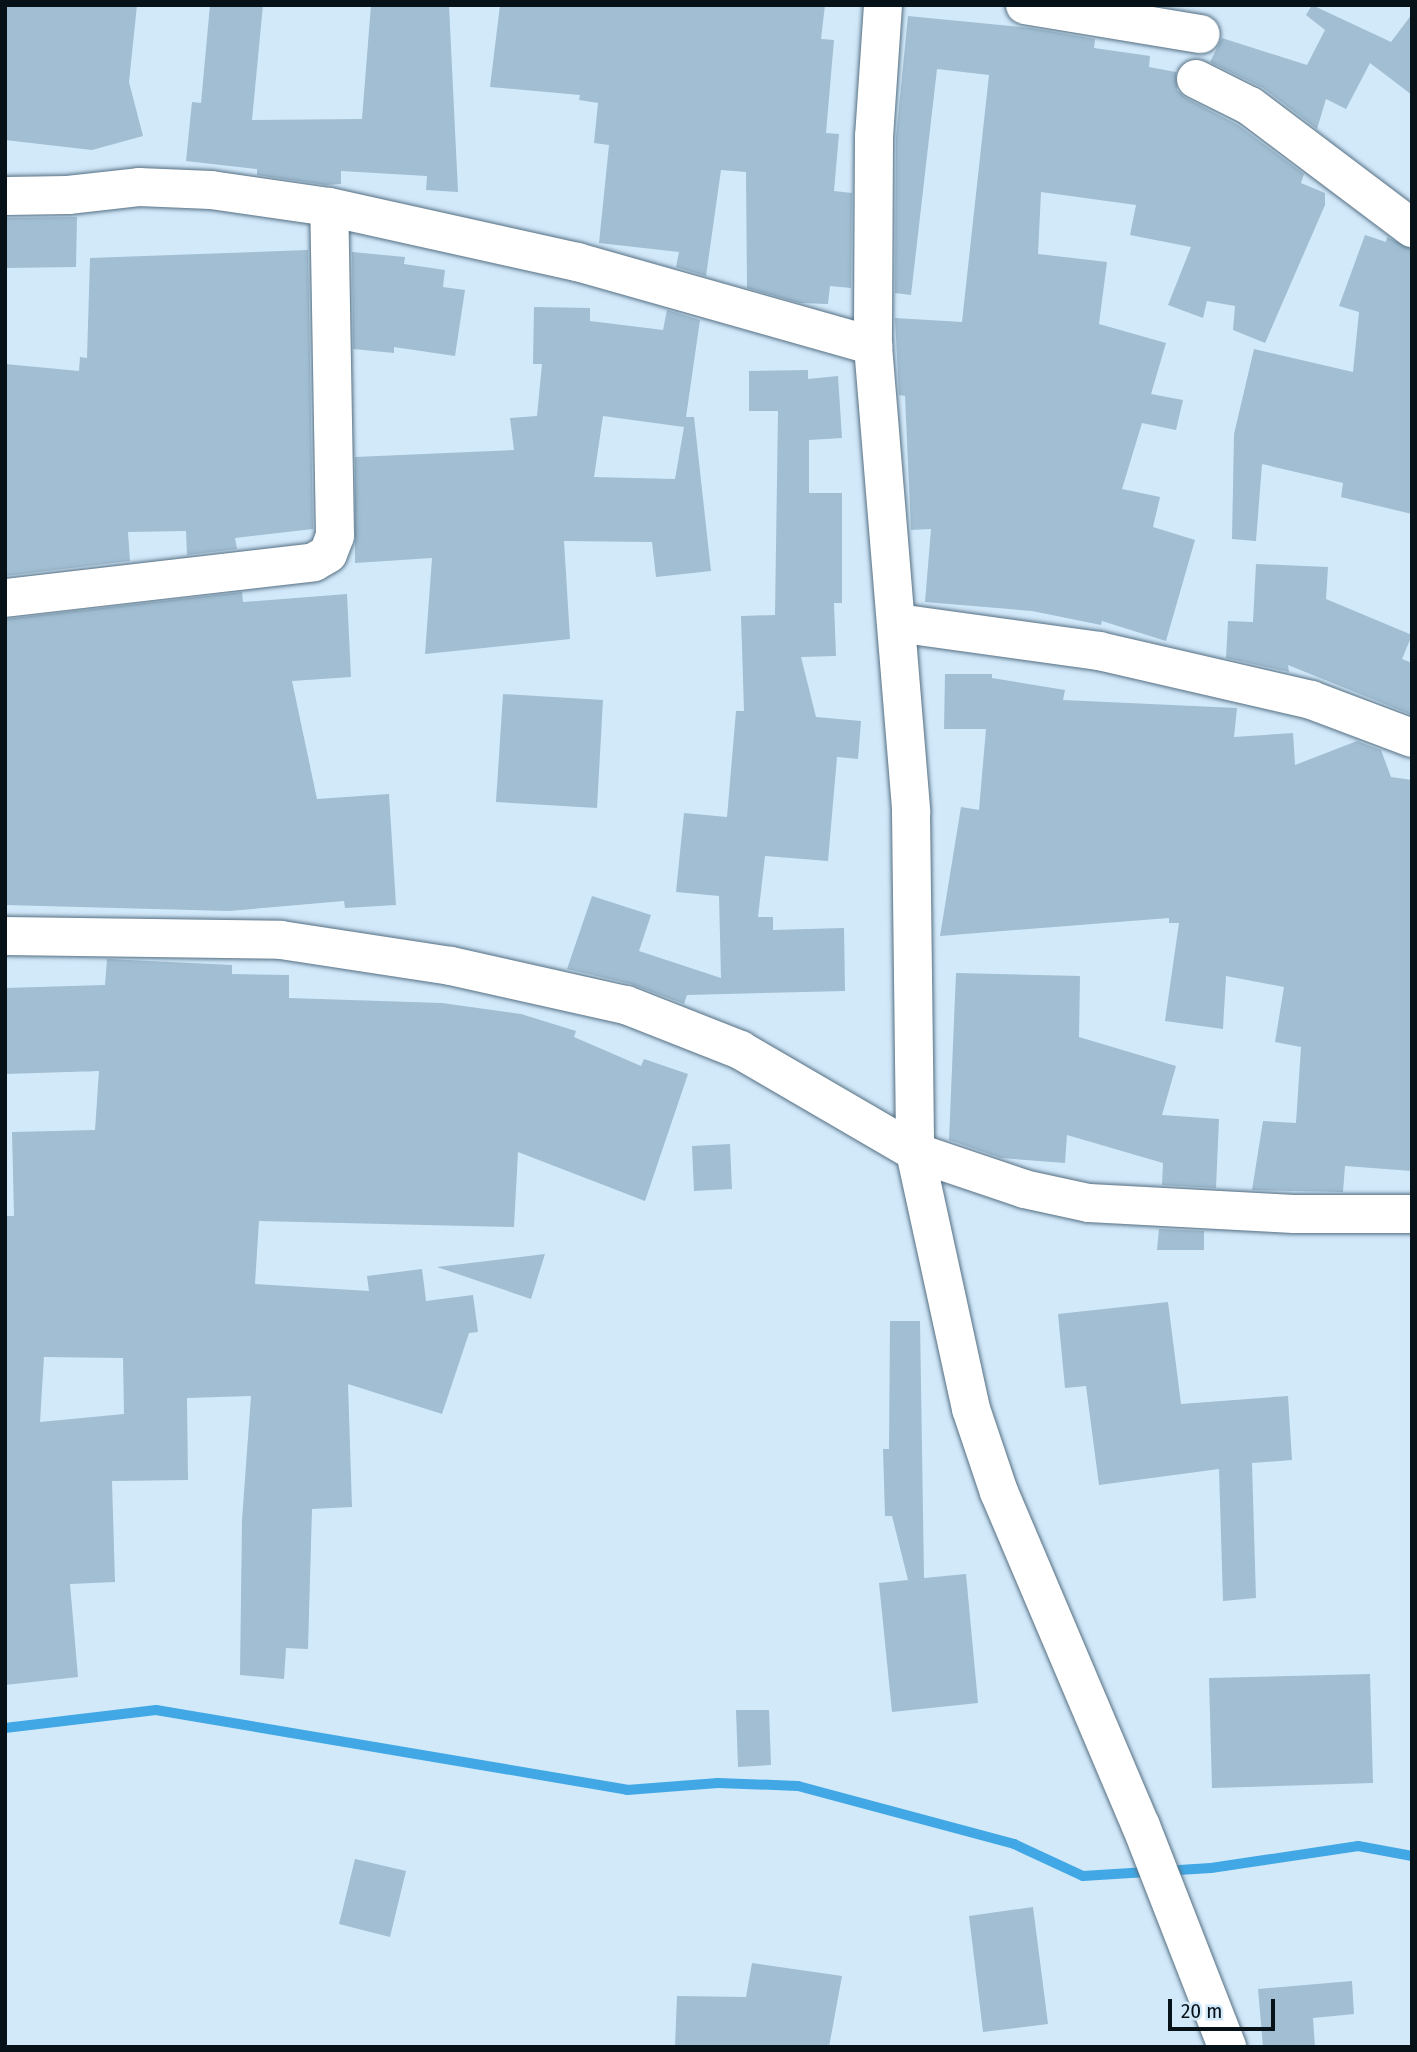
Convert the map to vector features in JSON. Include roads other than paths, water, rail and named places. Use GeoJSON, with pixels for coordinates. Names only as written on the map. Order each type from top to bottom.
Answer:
{"type":"FeatureCollection","features":[{"type":"Feature","properties":{"kind":"street"},"geometry":{"type":"LineString","coordinates":[[883,5],[874,136],[873,346],[912,812],[915,1152],[971,1409],[999,1492],[1140,1826],[1227,2047]]}},
{"type":"Feature","properties":{"kind":"street"},"geometry":{"type":"LineString","coordinates":[[1025,5],[1201,34]]}},
{"type":"Feature","properties":{"kind":"street"},"geometry":{"type":"LineString","coordinates":[[1196,79],[1250,106],[1412,228]]}},
{"type":"Feature","properties":{"kind":"street"},"geometry":{"type":"LineString","coordinates":[[5,196],[151,188],[211,190],[329,207],[577,262],[873,346]]}},
{"type":"Feature","properties":{"kind":"street"},"geometry":{"type":"LineString","coordinates":[[5,598],[314,562],[328,554],[335,536],[329,207]]}},
{"type":"Feature","properties":{"kind":"street"},"geometry":{"type":"LineString","coordinates":[[897,624],[1099,651],[1311,700],[1412,738]]}},
{"type":"Feature","properties":{"kind":"street"},"geometry":{"type":"LineString","coordinates":[[5,936],[281,940],[451,966],[626,1005],[740,1050],[915,1152],[1024,1189],[1089,1203],[1294,1214],[1412,1214]]}},
{"type":"Feature","properties":{"kind":"waterway"},"geometry":{"type":"LineString","coordinates":[[5,1728],[156,1710],[627,1790],[718,1783],[798,1786],[1014,1844],[1083,1876],[1211,1868],[1358,1846],[1412,1856]]}}]}
